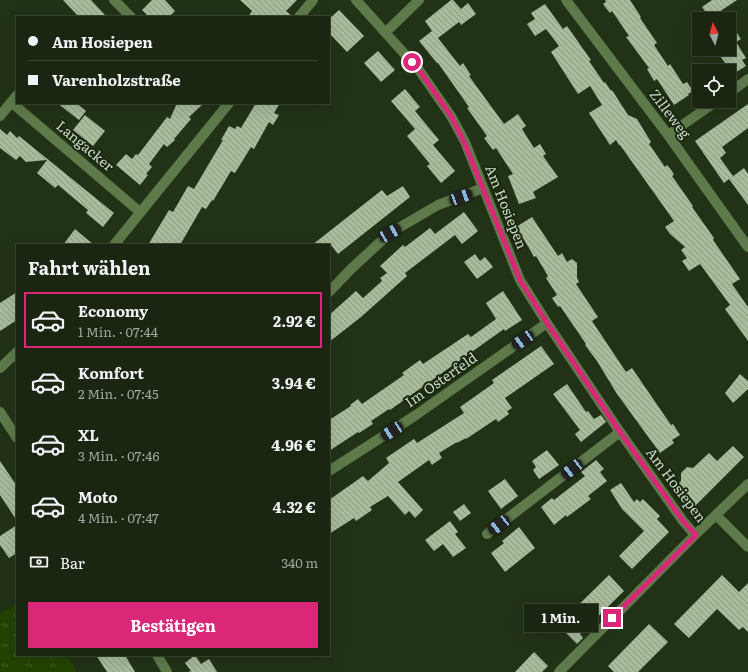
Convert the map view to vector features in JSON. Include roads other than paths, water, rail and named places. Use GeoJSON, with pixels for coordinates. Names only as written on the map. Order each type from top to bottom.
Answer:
{"type":"FeatureCollection","features":[{"type":"Feature","properties":{"kind":"street"},"geometry":{"type":"LineString","coordinates":[[300,16],[313,0]]}},
{"type":"Feature","properties":{"kind":"street","name":"Am Hosiepen"},"geometry":{"type":"LineString","coordinates":[[356,0],[419,70],[451,116],[464,142],[520,280],[620,432],[683,521],[696,535]]}},
{"type":"Feature","properties":{"kind":"street"},"geometry":{"type":"LineString","coordinates":[[386,32],[419,0]]}},
{"type":"Feature","properties":{"kind":"street","name":"Zilleweg"},"geometry":{"type":"LineString","coordinates":[[566,0],[668,135],[748,247]]}},
{"type":"Feature","properties":{"kind":"street"},"geometry":{"type":"LineString","coordinates":[[120,2],[130,16]]}},
{"type":"Feature","properties":{"kind":"street"},"geometry":{"type":"LineString","coordinates":[[736,88],[748,79]]}},
{"type":"Feature","properties":{"kind":"street","name":"Langacker"},"geometry":{"type":"LineString","coordinates":[[0,116],[14,98]]}},
{"type":"Feature","properties":{"kind":"street","name":"Langacker"},"geometry":{"type":"LineString","coordinates":[[21,104],[140,212]]}},
{"type":"Feature","properties":{"kind":"street"},"geometry":{"type":"LineString","coordinates":[[115,244],[228,104]]}},
{"type":"Feature","properties":{"kind":"street"},"geometry":{"type":"LineString","coordinates":[[668,135],[707,108]]}},
{"type":"Feature","properties":{"kind":"street"},"geometry":{"type":"LineString","coordinates":[[330,291],[351,269],[390,233],[438,205],[483,188]]}},
{"type":"Feature","properties":{"kind":"street","name":"Im Osterfeld"},"geometry":{"type":"LineString","coordinates":[[330,470],[416,415],[547,323]]}},
{"type":"Feature","properties":{"kind":"street"},"geometry":{"type":"LineString","coordinates":[[0,368],[16,353]]}},
{"type":"Feature","properties":{"kind":"street"},"geometry":{"type":"LineString","coordinates":[[0,412],[16,436]]}},
{"type":"Feature","properties":{"kind":"street"},"geometry":{"type":"LineString","coordinates":[[487,534],[620,432]]}},
{"type":"Feature","properties":{"kind":"street"},"geometry":{"type":"LineString","coordinates":[[558,672],[748,484]]}},
{"type":"Feature","properties":{"kind":"street"},"geometry":{"type":"LineString","coordinates":[[716,515],[748,547]]}},
{"type":"Feature","properties":{"kind":"street"},"geometry":{"type":"LineString","coordinates":[[158,656],[167,672]]}}]}
